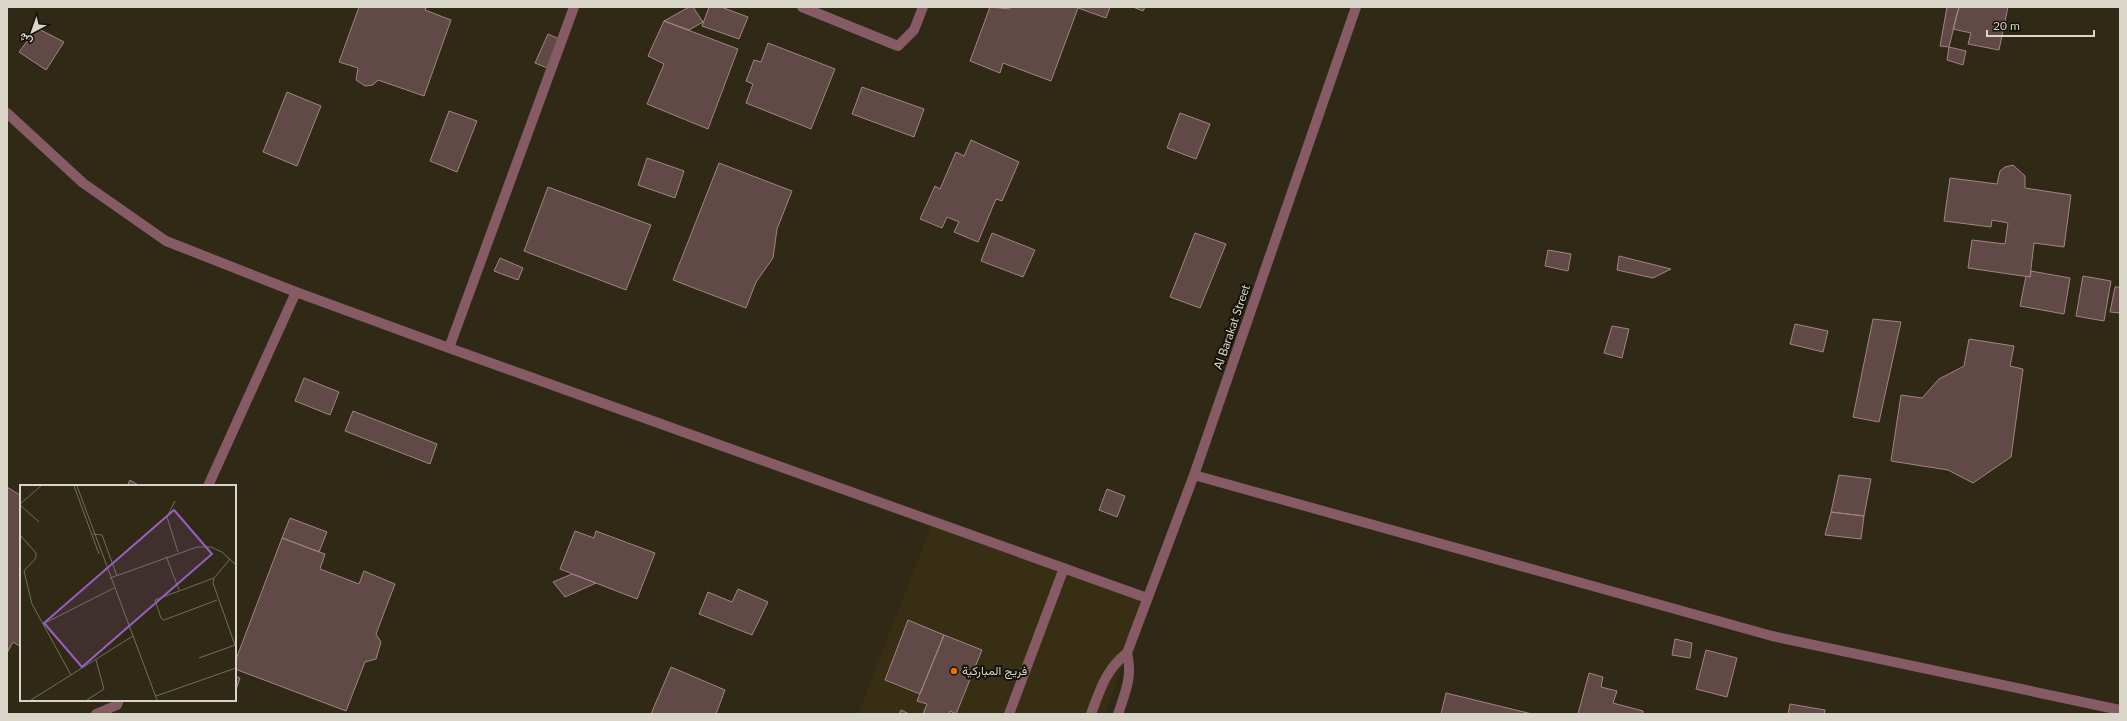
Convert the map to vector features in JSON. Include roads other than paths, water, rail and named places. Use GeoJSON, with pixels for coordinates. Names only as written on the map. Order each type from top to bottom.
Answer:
{"type":"FeatureCollection","features":[{"type":"Feature","properties":{"kind":"street"},"geometry":{"type":"LineString","coordinates":[[450,348],[574,7]]}},
{"type":"Feature","properties":{"kind":"street"},"geometry":{"type":"LineString","coordinates":[[802,7],[898,46],[914,30],[923,7]]}},
{"type":"Feature","properties":{"kind":"street","name":"Al Barakat Street"},"geometry":{"type":"LineString","coordinates":[[1118,714],[1129,681],[1130,672],[1127,653],[1194,474],[1356,7]]}},
{"type":"Feature","properties":{"kind":"street"},"geometry":{"type":"LineString","coordinates":[[7,113],[82,183],[166,242],[296,292],[450,348],[1147,598]]}},
{"type":"Feature","properties":{"kind":"street"},"geometry":{"type":"LineString","coordinates":[[208,485],[296,292]]}},
{"type":"Feature","properties":{"kind":"street"},"geometry":{"type":"LineString","coordinates":[[1194,474],[1772,636],[2120,710]]}},
{"type":"Feature","properties":{"kind":"street"},"geometry":{"type":"LineString","coordinates":[[1009,714],[1064,568]]}},
{"type":"Feature","properties":{"kind":"street","name":"Al Barakat Street"},"geometry":{"type":"LineString","coordinates":[[1092,714],[1108,672],[1113,665],[1127,653]]}},
{"type":"Feature","properties":{"kind":"street"},"geometry":{"type":"LineString","coordinates":[[96,714],[117,705],[119,701]]}},
{"type":"Feature","properties":{"kind":"place","name":"فريج المباركية"},"geometry":{"type":"Point","coordinates":[954,671]}}]}
